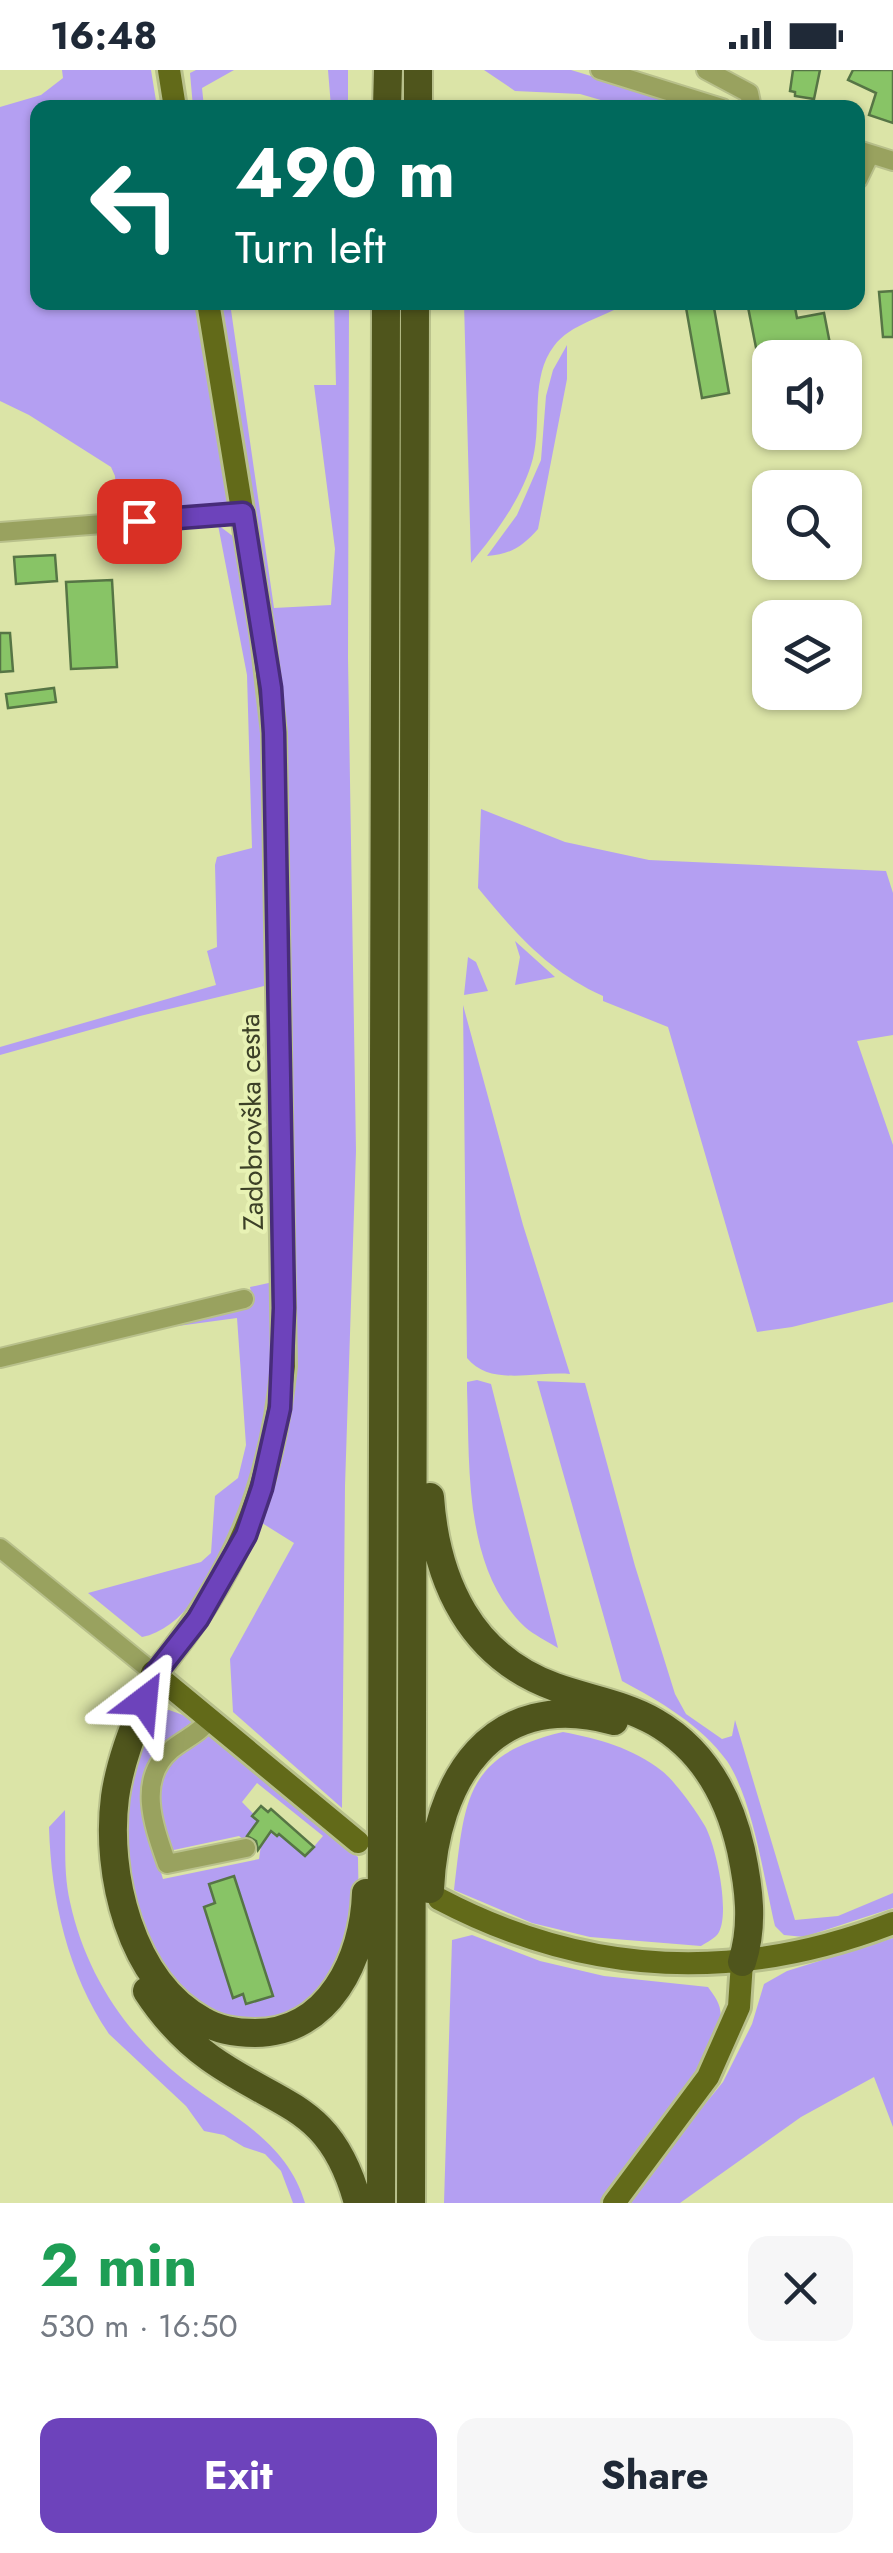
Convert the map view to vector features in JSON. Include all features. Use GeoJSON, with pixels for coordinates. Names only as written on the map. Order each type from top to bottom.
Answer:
{"type":"FeatureCollection","features":[{"type":"Feature","properties":{"kind":"highway"},"geometry":{"type":"LineString","coordinates":[[387,100],[388,70]]}},
{"type":"Feature","properties":{"kind":"highway"},"geometry":{"type":"LineString","coordinates":[[418,70],[418,100]]}},
{"type":"Feature","properties":{"kind":"highway"},"geometry":{"type":"LineString","coordinates":[[380,2203],[386,310]]}},
{"type":"Feature","properties":{"kind":"highway"},"geometry":{"type":"LineString","coordinates":[[411,2203],[415,310]]}},
{"type":"Feature","properties":{"kind":"highway"},"geometry":{"type":"LineString","coordinates":[[414,1386],[429,1441],[434,1540],[460,1611],[479,1639],[522,1674],[636,1712],[670,1731],[702,1760],[722,1790],[743,1859],[750,1924],[742,1962]]}},
{"type":"Feature","properties":{"kind":"highway"},"geometry":{"type":"LineString","coordinates":[[155,1674],[117,1784],[113,1836],[116,1874],[133,1931],[152,1970],[181,2005],[205,2023],[233,2032],[276,2031],[308,2017],[332,1996],[348,1972],[360,1940],[368,1852],[382,1809]]}},
{"type":"Feature","properties":{"kind":"highway"},"geometry":{"type":"LineString","coordinates":[[155,1674],[120,1721],[100,1784],[98,1856],[114,1929],[145,1989],[185,2038],[238,2076],[293,2104],[325,2134],[341,2158],[358,2203]]}},
{"type":"Feature","properties":{"kind":"highway"},"geometry":{"type":"LineString","coordinates":[[412,1998],[424,1971],[435,1839],[454,1783],[473,1755],[498,1733],[550,1715],[588,1715],[628,1726],[659,1744],[689,1771],[705,1795],[721,1837],[742,1962]]}},
{"type":"Feature","properties":{"kind":"main road"},"geometry":{"type":"LineString","coordinates":[[169,70],[174,100]]}},
{"type":"Feature","properties":{"kind":"main road","name":"Zadobrovška cesta"},"geometry":{"type":"LineString","coordinates":[[155,1674],[198,1619],[246,1535],[273,1444],[284,1366],[271,688],[209,310]]}},
{"type":"Feature","properties":{"kind":"main road"},"geometry":{"type":"LineString","coordinates":[[155,1674],[358,1842]]}},
{"type":"Feature","properties":{"kind":"main road"},"geometry":{"type":"LineString","coordinates":[[439,1899],[516,1934],[592,1955],[654,1963],[742,1962],[810,1950],[893,1922]]}},
{"type":"Feature","properties":{"kind":"main road"},"geometry":{"type":"LineString","coordinates":[[614,2203],[708,2076],[739,2007],[742,1962]]}},
{"type":"Feature","properties":{"kind":"street"},"geometry":{"type":"LineString","coordinates":[[600,70],[696,100]]}},
{"type":"Feature","properties":{"kind":"street"},"geometry":{"type":"LineString","coordinates":[[706,70],[749,93],[750,100]]}},
{"type":"Feature","properties":{"kind":"street"},"geometry":{"type":"LineString","coordinates":[[865,152],[893,162]]}},
{"type":"Feature","properties":{"kind":"street"},"geometry":{"type":"LineString","coordinates":[[0,532],[243,513]]}},
{"type":"Feature","properties":{"kind":"street"},"geometry":{"type":"LineString","coordinates":[[0,1358],[244,1298]]}},
{"type":"Feature","properties":{"kind":"street"},"geometry":{"type":"LineString","coordinates":[[0,1548],[155,1674]]}},
{"type":"Feature","properties":{"kind":"street"},"geometry":{"type":"LineString","coordinates":[[209,1720],[169,1752],[154,1770],[150,1799],[157,1834],[166,1864],[246,1848]]}},
{"type":"Feature","properties":{"kind":"shaded area"},"geometry":{"type":"Polygon","coordinates":[[[62,70],[151,70],[156,100],[30,100],[30,310],[199,310],[230,500],[224,508],[117,515],[111,467],[0,401],[0,107],[41,95],[63,78],[62,70]]]}},
{"type":"Feature","properties":{"kind":"shaded area"},"geometry":{"type":"Polygon","coordinates":[[[234,70],[202,88],[203,100],[192,100],[190,73],[234,70]]]}},
{"type":"Feature","properties":{"kind":"shaded area"},"geometry":{"type":"Polygon","coordinates":[[[328,70],[348,70],[348,100],[330,100],[328,70]]]}},
{"type":"Feature","properties":{"kind":"shaded area"},"geometry":{"type":"Polygon","coordinates":[[[484,70],[571,70],[671,100],[601,100],[580,94],[515,91],[484,70]]]}},
{"type":"Feature","properties":{"kind":"shaded area"},"geometry":{"type":"Polygon","coordinates":[[[222,310],[231,310],[274,608],[331,605],[335,549],[314,385],[336,385],[334,310],[349,310],[348,658],[356,1151],[345,1486],[342,1808],[233,1712],[230,1659],[294,1543],[262,1523],[286,1439],[295,1337],[282,681],[222,310]]]}},
{"type":"Feature","properties":{"kind":"shaded area"},"geometry":{"type":"Polygon","coordinates":[[[464,310],[612,310],[569,332],[547,358],[539,386],[536,444],[523,487],[471,563],[464,310]]]}},
{"type":"Feature","properties":{"kind":"shaded area"},"geometry":{"type":"Polygon","coordinates":[[[567,345],[567,379],[538,529],[516,549],[487,556],[517,515],[541,460],[546,396],[553,370],[567,345]]]}},
{"type":"Feature","properties":{"kind":"shaded area"},"geometry":{"type":"Polygon","coordinates":[[[218,525],[234,537],[240,550],[262,701],[268,985],[0,1055],[0,1047],[216,985],[207,951],[217,947],[217,857],[252,848],[247,675],[218,525]]]}},
{"type":"Feature","properties":{"kind":"shaded area"},"geometry":{"type":"Polygon","coordinates":[[[481,809],[565,842],[649,860],[886,871],[893,893],[893,1035],[857,1041],[893,1145],[893,1302],[757,1332],[668,1027],[603,1001],[603,996],[549,963],[492,905],[478,888],[481,809]]]}},
{"type":"Feature","properties":{"kind":"shaded area"},"geometry":{"type":"Polygon","coordinates":[[[515,941],[555,977],[515,985],[520,957],[515,941]]]}},
{"type":"Feature","properties":{"kind":"shaded area"},"geometry":{"type":"Polygon","coordinates":[[[468,957],[476,962],[488,991],[464,995],[468,957]]]}},
{"type":"Feature","properties":{"kind":"shaded area"},"geometry":{"type":"Polygon","coordinates":[[[463,1005],[523,1225],[570,1374],[501,1375],[477,1367],[467,1358],[463,1005]]]}},
{"type":"Feature","properties":{"kind":"shaded area"},"geometry":{"type":"Polygon","coordinates":[[[273,1282],[271,1405],[245,1503],[211,1575],[191,1604],[168,1626],[142,1637],[88,1593],[201,1562],[211,1553],[215,1496],[238,1478],[246,1445],[237,1318],[163,1328],[161,1324],[253,1303],[250,1287],[273,1282]]]}},
{"type":"Feature","properties":{"kind":"shaded area"},"geometry":{"type":"Polygon","coordinates":[[[537,1381],[585,1383],[675,1694],[686,1714],[722,1739],[732,1736],[735,1720],[795,1920],[838,1916],[893,1893],[893,1908],[804,1937],[784,1935],[775,1926],[751,1818],[727,1761],[693,1725],[622,1681],[537,1381]]]}},
{"type":"Feature","properties":{"kind":"shaded area"},"geometry":{"type":"Polygon","coordinates":[[[467,1382],[491,1384],[558,1648],[525,1627],[505,1603],[480,1547],[470,1483],[467,1389],[467,1382]]]}},
{"type":"Feature","properties":{"kind":"shaded area"},"geometry":{"type":"Polygon","coordinates":[[[169,1710],[183,1715],[358,1857],[358,1912],[349,1953],[331,1979],[293,2018],[221,2021],[169,1981],[132,1908],[121,1804],[153,1713],[169,1710]],[[257,1783],[242,1802],[276,1837],[288,1824],[296,1831],[288,1841],[305,1857],[323,1836],[257,1783]],[[239,1836],[155,1854],[163,1879],[259,1859],[261,1845],[248,1836],[244,1840],[239,1836]],[[234,1876],[209,1884],[215,1903],[204,1908],[233,1997],[243,1994],[246,2004],[272,1995],[234,1876]]]}},
{"type":"Feature","properties":{"kind":"shaded area"},"geometry":{"type":"Polygon","coordinates":[[[563,1732],[602,1741],[639,1756],[667,1776],[691,1805],[709,1835],[720,1879],[722,1922],[714,1938],[701,1946],[590,1937],[532,1923],[454,1890],[467,1807],[488,1768],[530,1742],[563,1732]]]}},
{"type":"Feature","properties":{"kind":"shaded area"},"geometry":{"type":"Polygon","coordinates":[[[65,1810],[70,1902],[86,1954],[111,2001],[163,2062],[271,2147],[297,2181],[305,2203],[293,2203],[281,2171],[265,2154],[224,2135],[204,2131],[186,2106],[109,2034],[83,1986],[58,1908],[49,1827],[65,1810]]]}},
{"type":"Feature","properties":{"kind":"shaded area"},"geometry":{"type":"Polygon","coordinates":[[[472,1935],[540,1961],[604,1976],[708,1987],[718,2003],[720,2022],[702,2065],[603,2203],[444,2203],[452,1940],[472,1935]]]}},
{"type":"Feature","properties":{"kind":"shaded area"},"geometry":{"type":"Polygon","coordinates":[[[893,1938],[893,2127],[874,2077],[801,2117],[680,2203],[630,2203],[659,2160],[723,2082],[752,2024],[764,1984],[787,1971],[893,1938]]]}},
{"type":"Feature","properties":{"kind":"building"},"geometry":{"type":"Polygon","coordinates":[[[793,70],[820,70],[814,99],[795,96],[790,91],[793,70]]]}},
{"type":"Feature","properties":{"kind":"building"},"geometry":{"type":"Polygon","coordinates":[[[853,70],[893,70],[893,123],[869,115],[876,93],[848,80],[853,70]]]}},
{"type":"Feature","properties":{"kind":"building"},"geometry":{"type":"Polygon","coordinates":[[[893,291],[893,337],[883,337],[879,292],[893,291]]]}},
{"type":"Feature","properties":{"kind":"building"},"geometry":{"type":"Polygon","coordinates":[[[686,310],[714,310],[729,393],[702,398],[686,310]]]}},
{"type":"Feature","properties":{"kind":"building"},"geometry":{"type":"Polygon","coordinates":[[[749,310],[796,310],[797,318],[824,313],[829,340],[755,340],[749,310]]]}},
{"type":"Feature","properties":{"kind":"building"},"geometry":{"type":"Polygon","coordinates":[[[55,555],[57,581],[16,584],[14,557],[55,555]]]}},
{"type":"Feature","properties":{"kind":"building"},"geometry":{"type":"Polygon","coordinates":[[[112,580],[117,667],[71,669],[66,582],[112,580]]]}},
{"type":"Feature","properties":{"kind":"building"},"geometry":{"type":"Polygon","coordinates":[[[0,633],[10,633],[13,671],[0,672],[0,633]]]}},
{"type":"Feature","properties":{"kind":"building"},"geometry":{"type":"Polygon","coordinates":[[[54,688],[56,702],[8,708],[6,694],[54,688]]]}},
{"type":"Feature","properties":{"kind":"building"},"geometry":{"type":"Polygon","coordinates":[[[261,1806],[268,1812],[271,1809],[314,1847],[305,1856],[271,1831],[258,1850],[256,1841],[247,1836],[258,1821],[252,1816],[261,1806]]]}},
{"type":"Feature","properties":{"kind":"building"},"geometry":{"type":"Polygon","coordinates":[[[234,1876],[273,1996],[246,2004],[243,1994],[233,1998],[204,1907],[215,1903],[209,1884],[234,1876]]]}},
{"type":"Feature","properties":{"kind":"route"},"geometry":{"type":"LineString","coordinates":[[139,521],[243,513],[271,688],[274,733],[284,1308],[280,1408],[262,1488],[246,1535],[198,1619],[155,1674],[144,1701]]}}]}
